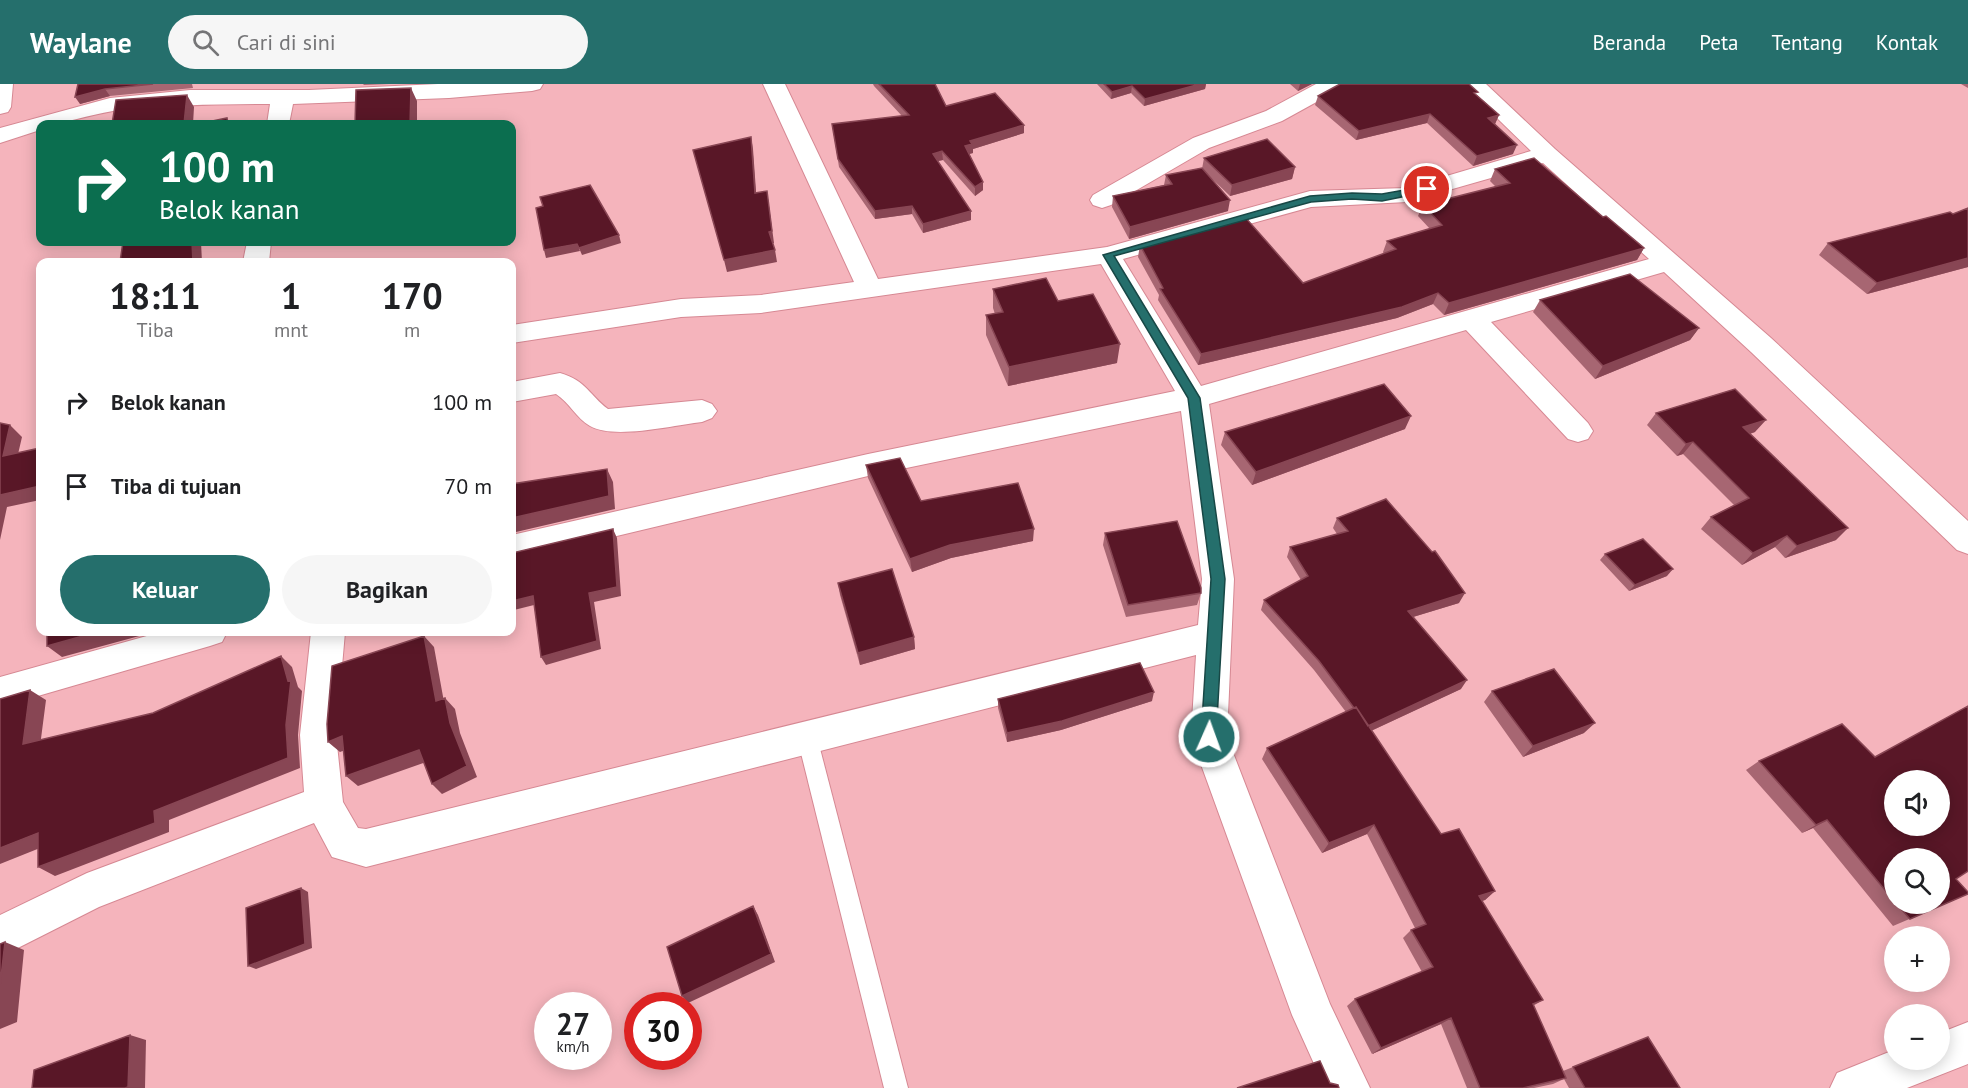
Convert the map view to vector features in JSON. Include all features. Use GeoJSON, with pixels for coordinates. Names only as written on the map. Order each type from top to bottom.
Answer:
{"type":"FeatureCollection","features":[{"type":"Feature","properties":{"kind":"street"},"geometry":{"type":"LineString","coordinates":[[0,107],[2,84]]}},
{"type":"Feature","properties":{"kind":"street"},"geometry":{"type":"LineString","coordinates":[[50,120],[110,105],[190,97],[283,97],[532,84]]}},
{"type":"Feature","properties":{"kind":"street"},"geometry":{"type":"LineString","coordinates":[[774,84],[870,289]]}},
{"type":"Feature","properties":{"kind":"street"},"geometry":{"type":"LineString","coordinates":[[1101,200],[1201,143],[1274,116],[1332,84]]}},
{"type":"Feature","properties":{"kind":"street"},"geometry":{"type":"LineString","coordinates":[[1473,84],[1547,154],[1670,262],[1968,541]]}},
{"type":"Feature","properties":{"kind":"street"},"geometry":{"type":"LineString","coordinates":[[279,120],[283,97]]}},
{"type":"Feature","properties":{"kind":"street"},"geometry":{"type":"LineString","coordinates":[[0,136],[36,124]]}},
{"type":"Feature","properties":{"kind":"street"},"geometry":{"type":"LineString","coordinates":[[516,333],[681,308],[709,309],[761,304],[1108,255],[1310,199],[1407,195],[1547,154]]}},
{"type":"Feature","properties":{"kind":"street"},"geometry":{"type":"LineString","coordinates":[[1108,255],[1194,398],[1218,579],[1209,737],[1313,1015],[1348,1088]]}},
{"type":"Feature","properties":{"kind":"street"},"geometry":{"type":"LineString","coordinates":[[516,548],[868,465],[1194,398],[1670,262]]}},
{"type":"Feature","properties":{"kind":"street"},"geometry":{"type":"LineString","coordinates":[[1472,319],[1578,431]]}},
{"type":"Feature","properties":{"kind":"street"},"geometry":{"type":"LineString","coordinates":[[516,391],[560,383],[578,394],[589,410],[601,419],[616,421],[702,411]]}},
{"type":"Feature","properties":{"kind":"street"},"geometry":{"type":"LineString","coordinates":[[0,692],[196,636]]}},
{"type":"Feature","properties":{"kind":"street"},"geometry":{"type":"LineString","coordinates":[[328,636],[318,735],[324,802],[334,825],[346,844],[366,848],[1213,636]]}},
{"type":"Feature","properties":{"kind":"street"},"geometry":{"type":"LineString","coordinates":[[0,937],[87,892],[324,802]]}},
{"type":"Feature","properties":{"kind":"street"},"geometry":{"type":"LineString","coordinates":[[1950,1050],[1968,1043]]}},
{"type":"Feature","properties":{"kind":"street"},"geometry":{"type":"LineString","coordinates":[[1852,1088],[1898,1070]]}},
{"type":"Feature","properties":{"kind":"lane"},"geometry":{"type":"LineString","coordinates":[[807,737],[896,1088]]}},
{"type":"Feature","properties":{"kind":"building"},"geometry":{"type":"Polygon","coordinates":[[[78,84],[153,84],[105,89],[75,97],[78,84]]]}},
{"type":"Feature","properties":{"kind":"building"},"geometry":{"type":"Polygon","coordinates":[[[879,84],[935,84],[946,106],[995,93],[1024,125],[970,141],[972,144],[965,146],[983,182],[975,187],[942,151],[933,154],[971,211],[923,224],[912,206],[875,211],[838,159],[832,124],[909,115],[879,84]]]}},
{"type":"Feature","properties":{"kind":"building"},"geometry":{"type":"Polygon","coordinates":[[[1104,84],[1200,84],[1145,99],[1132,86],[1112,92],[1104,84]]]}},
{"type":"Feature","properties":{"kind":"building"},"geometry":{"type":"Polygon","coordinates":[[[1340,84],[1469,84],[1478,92],[1474,93],[1499,115],[1488,118],[1517,145],[1477,156],[1430,114],[1359,131],[1318,96],[1340,84]]]}},
{"type":"Feature","properties":{"kind":"building"},"geometry":{"type":"Polygon","coordinates":[[[411,88],[410,120],[355,120],[356,90],[411,88]]]}},
{"type":"Feature","properties":{"kind":"building"},"geometry":{"type":"Polygon","coordinates":[[[187,95],[184,120],[113,120],[116,100],[187,95]]]}},
{"type":"Feature","properties":{"kind":"building"},"geometry":{"type":"Polygon","coordinates":[[[751,137],[755,193],[767,191],[772,231],[769,232],[775,250],[724,260],[693,150],[751,137]]]}},
{"type":"Feature","properties":{"kind":"building"},"geometry":{"type":"Polygon","coordinates":[[[1267,139],[1295,167],[1232,185],[1204,158],[1267,139]]]}},
{"type":"Feature","properties":{"kind":"building"},"geometry":{"type":"Polygon","coordinates":[[[1534,158],[1603,217],[1606,216],[1644,248],[1449,303],[1438,293],[1402,307],[1201,354],[1160,289],[1163,288],[1140,245],[1245,217],[1303,283],[1396,249],[1387,241],[1442,225],[1423,205],[1510,183],[1495,169],[1534,158]]]}},
{"type":"Feature","properties":{"kind":"building"},"geometry":{"type":"Polygon","coordinates":[[[1202,168],[1230,200],[1130,227],[1113,196],[1172,184],[1166,175],[1202,168]]]}},
{"type":"Feature","properties":{"kind":"building"},"geometry":{"type":"Polygon","coordinates":[[[590,185],[619,235],[579,248],[577,244],[544,250],[536,208],[543,206],[540,197],[590,185]]]}},
{"type":"Feature","properties":{"kind":"building"},"geometry":{"type":"Polygon","coordinates":[[[1968,208],[1968,258],[1877,283],[1828,243],[1950,212],[1953,214],[1968,208]]]}},
{"type":"Feature","properties":{"kind":"building"},"geometry":{"type":"Polygon","coordinates":[[[122,246],[192,246],[193,258],[121,258],[122,246]]]}},
{"type":"Feature","properties":{"kind":"building"},"geometry":{"type":"Polygon","coordinates":[[[1630,274],[1699,328],[1603,366],[1540,300],[1630,274]]]}},
{"type":"Feature","properties":{"kind":"building"},"geometry":{"type":"Polygon","coordinates":[[[1046,278],[1058,301],[1093,294],[1120,344],[1009,367],[986,315],[1003,312],[993,289],[1046,278]]]}},
{"type":"Feature","properties":{"kind":"building"},"geometry":{"type":"Polygon","coordinates":[[[1384,384],[1411,416],[1256,472],[1225,432],[1384,384]]]}},
{"type":"Feature","properties":{"kind":"building"},"geometry":{"type":"Polygon","coordinates":[[[1735,389],[1766,420],[1743,427],[1848,528],[1797,546],[1787,536],[1753,553],[1711,517],[1749,498],[1693,442],[1686,444],[1656,413],[1735,389]]]}},
{"type":"Feature","properties":{"kind":"building"},"geometry":{"type":"Polygon","coordinates":[[[0,423],[10,425],[3,456],[36,449],[36,487],[0,495],[0,423]]]}},
{"type":"Feature","properties":{"kind":"building"},"geometry":{"type":"Polygon","coordinates":[[[900,458],[921,501],[1018,483],[1034,529],[950,545],[910,559],[866,465],[900,458]]]}},
{"type":"Feature","properties":{"kind":"building"},"geometry":{"type":"Polygon","coordinates":[[[607,469],[609,496],[516,517],[516,483],[607,469]]]}},
{"type":"Feature","properties":{"kind":"building"},"geometry":{"type":"Polygon","coordinates":[[[1386,499],[1432,552],[1435,551],[1465,593],[1408,611],[1467,680],[1368,726],[1356,707],[1354,708],[1319,661],[1264,600],[1308,576],[1290,547],[1348,531],[1337,518],[1386,499]]]}},
{"type":"Feature","properties":{"kind":"building"},"geometry":{"type":"Polygon","coordinates":[[[1177,521],[1201,593],[1128,605],[1105,533],[1177,521]]]}},
{"type":"Feature","properties":{"kind":"building"},"geometry":{"type":"Polygon","coordinates":[[[613,529],[617,587],[589,593],[597,641],[541,657],[533,596],[516,600],[516,552],[613,529]]]}},
{"type":"Feature","properties":{"kind":"building"},"geometry":{"type":"Polygon","coordinates":[[[1643,539],[1673,569],[1635,585],[1605,554],[1643,539]]]}},
{"type":"Feature","properties":{"kind":"building"},"geometry":{"type":"Polygon","coordinates":[[[892,569],[914,637],[858,653],[838,583],[892,569]]]}},
{"type":"Feature","properties":{"kind":"building"},"geometry":{"type":"Polygon","coordinates":[[[47,636],[83,636],[47,646],[47,636]]]}},
{"type":"Feature","properties":{"kind":"building"},"geometry":{"type":"Polygon","coordinates":[[[424,636],[436,701],[445,698],[450,723],[467,766],[432,784],[419,750],[346,776],[342,736],[328,742],[327,724],[332,666],[424,636]]]}},
{"type":"Feature","properties":{"kind":"building"},"geometry":{"type":"Polygon","coordinates":[[[281,656],[288,681],[291,680],[286,725],[288,758],[154,811],[155,823],[38,867],[38,833],[0,848],[0,699],[30,690],[23,744],[153,713],[281,656]]]}},
{"type":"Feature","properties":{"kind":"building"},"geometry":{"type":"Polygon","coordinates":[[[1140,663],[1154,692],[1062,721],[1007,733],[998,699],[1140,663]]]}},
{"type":"Feature","properties":{"kind":"building"},"geometry":{"type":"Polygon","coordinates":[[[1554,669],[1595,723],[1533,746],[1492,691],[1554,669]]]}},
{"type":"Feature","properties":{"kind":"building"},"geometry":{"type":"Polygon","coordinates":[[[1968,706],[1968,871],[1956,879],[1968,894],[1950,902],[1950,848],[1884,848],[1884,889],[1827,820],[1816,825],[1759,761],[1842,724],[1875,757],[1968,706]]]}},
{"type":"Feature","properties":{"kind":"building"},"geometry":{"type":"Polygon","coordinates":[[[1356,707],[1441,834],[1459,829],[1495,891],[1479,896],[1543,1000],[1533,1004],[1566,1078],[1523,1088],[1480,1088],[1451,1018],[1381,1048],[1355,999],[1433,967],[1411,930],[1426,924],[1374,825],[1329,843],[1267,748],[1356,707]]]}},
{"type":"Feature","properties":{"kind":"building"},"geometry":{"type":"Polygon","coordinates":[[[301,888],[305,944],[248,966],[246,908],[301,888]]]}},
{"type":"Feature","properties":{"kind":"building"},"geometry":{"type":"Polygon","coordinates":[[[753,906],[771,954],[690,992],[681,992],[667,947],[753,906]]]}},
{"type":"Feature","properties":{"kind":"building"},"geometry":{"type":"Polygon","coordinates":[[[1906,914],[1922,914],[1910,919],[1906,914]]]}},
{"type":"Feature","properties":{"kind":"building"},"geometry":{"type":"Polygon","coordinates":[[[5,942],[0,986],[0,944],[5,942]]]}},
{"type":"Feature","properties":{"kind":"building"},"geometry":{"type":"Polygon","coordinates":[[[130,1035],[128,1087],[32,1088],[34,1070],[130,1035]]]}},
{"type":"Feature","properties":{"kind":"building"},"geometry":{"type":"Polygon","coordinates":[[[1648,1037],[1680,1088],[1585,1088],[1573,1067],[1648,1037]]]}},
{"type":"Feature","properties":{"kind":"building"},"geometry":{"type":"Polygon","coordinates":[[[1320,1061],[1330,1083],[1338,1085],[1339,1088],[1237,1088],[1320,1061]]]}},
{"type":"Feature","properties":{"kind":"route"},"geometry":{"type":"LineString","coordinates":[[1209,737],[1218,579],[1194,398],[1108,255],[1256,212],[1310,199],[1352,196],[1382,198],[1407,195],[1427,189]]}}]}
